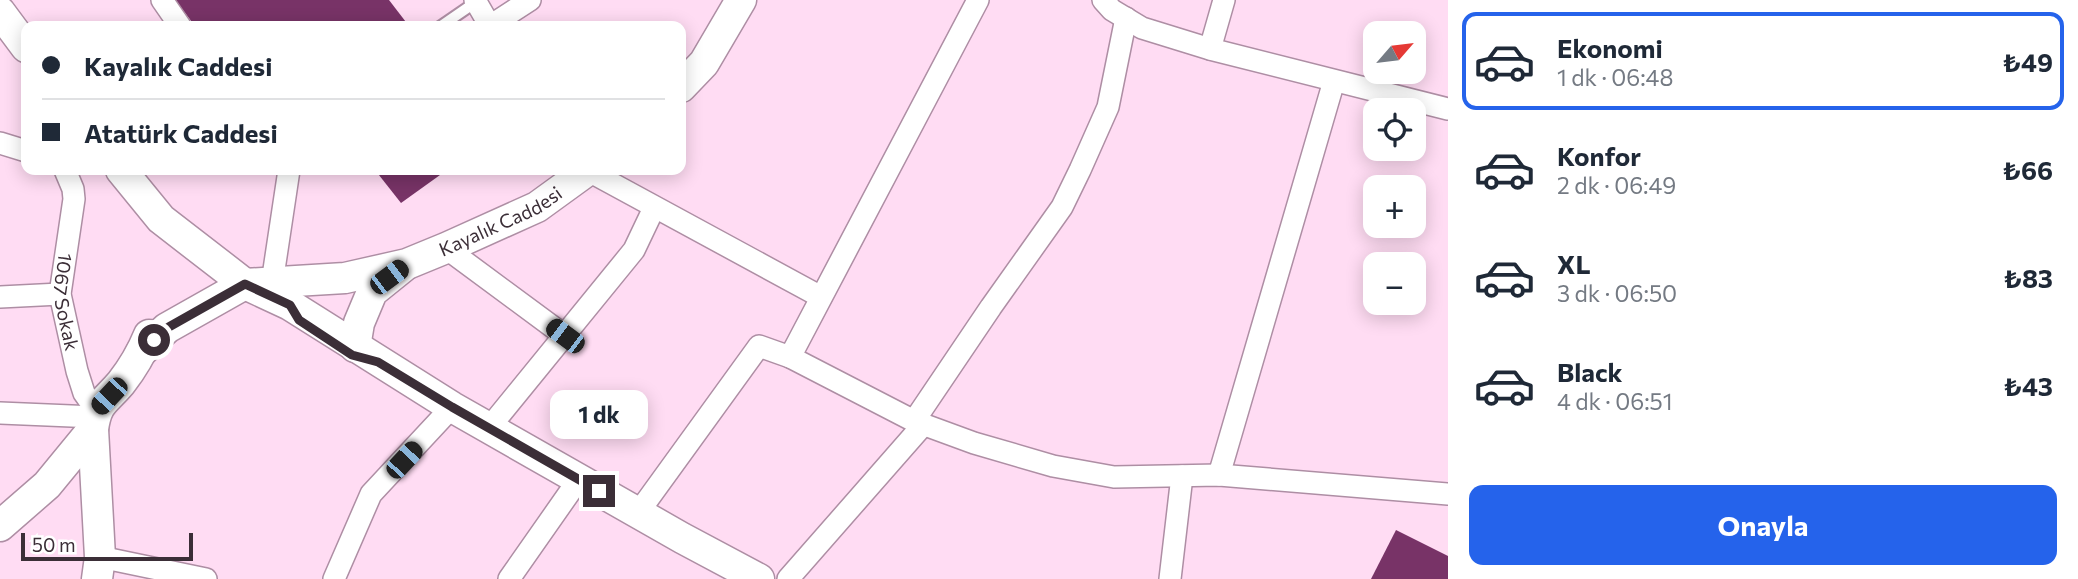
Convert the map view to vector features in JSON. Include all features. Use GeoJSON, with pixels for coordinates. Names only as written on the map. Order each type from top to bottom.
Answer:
{"type":"FeatureCollection","features":[{"type":"Feature","properties":{"kind":"main road"},"geometry":{"type":"LineString","coordinates":[[686,82],[704,63],[741,0]]}},
{"type":"Feature","properties":{"kind":"main road"},"geometry":{"type":"LineString","coordinates":[[0,12],[21,40]]}},
{"type":"Feature","properties":{"kind":"main road"},"geometry":{"type":"LineString","coordinates":[[125,175],[161,219],[257,292],[352,355],[366,354],[579,480],[759,579]]}},
{"type":"Feature","properties":{"kind":"main road","name":"Kayalık Caddesi"},"geometry":{"type":"LineString","coordinates":[[0,526],[47,485],[122,382],[150,333],[165,320],[191,306],[407,264],[537,207],[581,175]]}},
{"type":"Feature","properties":{"kind":"main road","name":"Kayalık Caddesi"},"geometry":{"type":"LineString","coordinates":[[366,354],[359,323],[372,292],[407,264]]}},
{"type":"Feature","properties":{"kind":"main road"},"geometry":{"type":"LineString","coordinates":[[94,419],[99,568]]}},
{"type":"Feature","properties":{"kind":"street"},"geometry":{"type":"LineString","coordinates":[[162,0],[177,21]]}},
{"type":"Feature","properties":{"kind":"street"},"geometry":{"type":"LineString","coordinates":[[497,21],[530,0]]}},
{"type":"Feature","properties":{"kind":"street"},"geometry":{"type":"LineString","coordinates":[[790,357],[978,0]]}},
{"type":"Feature","properties":{"kind":"street"},"geometry":{"type":"LineString","coordinates":[[1103,0],[1112,10],[1142,28],[1210,49],[1448,109]]}},
{"type":"Feature","properties":{"kind":"street"},"geometry":{"type":"LineString","coordinates":[[1210,49],[1224,0]]}},
{"type":"Feature","properties":{"kind":"street"},"geometry":{"type":"LineString","coordinates":[[475,1],[486,21]]}},
{"type":"Feature","properties":{"kind":"street"},"geometry":{"type":"LineString","coordinates":[[788,579],[919,423],[990,307],[1062,207],[1108,107],[1126,18]]}},
{"type":"Feature","properties":{"kind":"street"},"geometry":{"type":"LineString","coordinates":[[1219,475],[1334,80]]}},
{"type":"Feature","properties":{"kind":"street"},"geometry":{"type":"LineString","coordinates":[[0,143],[21,149]]}},
{"type":"Feature","properties":{"kind":"street"},"geometry":{"type":"LineString","coordinates":[[257,292],[288,175]]}},
{"type":"Feature","properties":{"kind":"street"},"geometry":{"type":"LineString","coordinates":[[597,175],[821,297]]}},
{"type":"Feature","properties":{"kind":"street","name":"1067 Sokak"},"geometry":{"type":"LineString","coordinates":[[69,179],[74,199],[60,293],[77,371],[94,419]]}},
{"type":"Feature","properties":{"kind":"street"},"geometry":{"type":"LineString","coordinates":[[489,428],[634,250],[653,208]]}},
{"type":"Feature","properties":{"kind":"street"},"geometry":{"type":"LineString","coordinates":[[446,248],[565,336]]}},
{"type":"Feature","properties":{"kind":"street"},"geometry":{"type":"LineString","coordinates":[[0,297],[60,293]]}},
{"type":"Feature","properties":{"kind":"street"},"geometry":{"type":"LineString","coordinates":[[638,513],[760,346],[790,357],[919,423],[974,443],[1054,466],[1114,477],[1219,475],[1448,494]]}},
{"type":"Feature","properties":{"kind":"street"},"geometry":{"type":"LineString","coordinates":[[334,579],[371,494],[452,407]]}},
{"type":"Feature","properties":{"kind":"street"},"geometry":{"type":"LineString","coordinates":[[0,413],[94,419]]}},
{"type":"Feature","properties":{"kind":"street"},"geometry":{"type":"LineString","coordinates":[[1170,579],[1182,476]]}},
{"type":"Feature","properties":{"kind":"street"},"geometry":{"type":"LineString","coordinates":[[509,579],[579,480]]}},
{"type":"Feature","properties":{"kind":"street"},"geometry":{"type":"LineString","coordinates":[[99,568],[206,579]]}},
{"type":"Feature","properties":{"kind":"lane"},"geometry":{"type":"LineString","coordinates":[[447,21],[475,1]]}},
{"type":"Feature","properties":{"kind":"building"},"geometry":{"type":"Polygon","coordinates":[[[175,0],[389,0],[405,21],[191,21],[175,0]]]}},
{"type":"Feature","properties":{"kind":"building"},"geometry":{"type":"Polygon","coordinates":[[[379,175],[440,175],[401,203],[379,175]]]}},
{"type":"Feature","properties":{"kind":"building"},"geometry":{"type":"Polygon","coordinates":[[[1396,530],[1448,556],[1448,579],[1371,579],[1396,530]]]}},
{"type":"Feature","properties":{"kind":"route"},"geometry":{"type":"LineString","coordinates":[[154,340],[167,328],[245,284],[290,305],[299,320],[352,355],[378,362],[599,491]]}}]}
